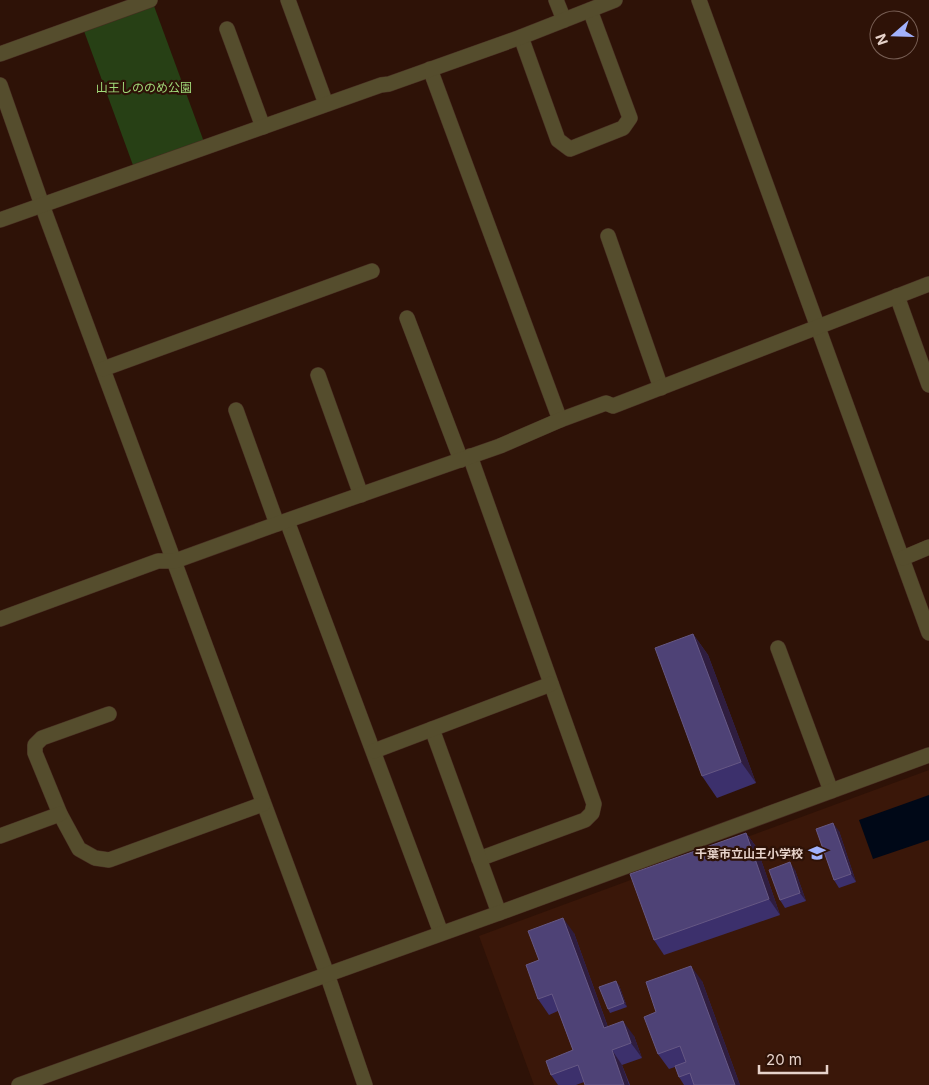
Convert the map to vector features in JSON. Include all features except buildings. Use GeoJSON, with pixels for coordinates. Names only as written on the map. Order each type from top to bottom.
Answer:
{"type":"FeatureCollection","features":[{"type":"Feature","properties":{"kind":"street"},"geometry":{"type":"LineString","coordinates":[[0,54],[150,0]]}},
{"type":"Feature","properties":{"kind":"street"},"geometry":{"type":"LineString","coordinates":[[288,0],[326,104]]}},
{"type":"Feature","properties":{"kind":"street"},"geometry":{"type":"LineString","coordinates":[[556,0],[564,20]]}},
{"type":"Feature","properties":{"kind":"street"},"geometry":{"type":"LineString","coordinates":[[0,220],[521,37],[614,0]]}},
{"type":"Feature","properties":{"kind":"street"},"geometry":{"type":"LineString","coordinates":[[699,0],[929,633]]}},
{"type":"Feature","properties":{"kind":"street"},"geometry":{"type":"LineString","coordinates":[[521,37],[558,140],[570,149],[623,128],[630,118],[590,10]]}},
{"type":"Feature","properties":{"kind":"street"},"geometry":{"type":"LineString","coordinates":[[227,29],[262,127]]}},
{"type":"Feature","properties":{"kind":"street"},"geometry":{"type":"LineString","coordinates":[[430,69],[560,420]]}},
{"type":"Feature","properties":{"kind":"street"},"geometry":{"type":"LineString","coordinates":[[0,85],[4,106],[327,974],[365,1085]]}},
{"type":"Feature","properties":{"kind":"street"},"geometry":{"type":"LineString","coordinates":[[608,236],[661,388]]}},
{"type":"Feature","properties":{"kind":"street"},"geometry":{"type":"LineString","coordinates":[[103,369],[372,271]]}},
{"type":"Feature","properties":{"kind":"street"},"geometry":{"type":"LineString","coordinates":[[0,619],[158,561],[174,562],[500,446],[560,420],[606,403],[613,406],[929,284]]}},
{"type":"Feature","properties":{"kind":"street"},"geometry":{"type":"LineString","coordinates":[[897,296],[929,386]]}},
{"type":"Feature","properties":{"kind":"street"},"geometry":{"type":"LineString","coordinates":[[407,318],[465,458],[551,684],[594,804],[592,813],[585,820],[480,858]]}},
{"type":"Feature","properties":{"kind":"street"},"geometry":{"type":"LineString","coordinates":[[318,374],[361,495]]}},
{"type":"Feature","properties":{"kind":"street"},"geometry":{"type":"LineString","coordinates":[[236,410],[374,751],[442,933]]}},
{"type":"Feature","properties":{"kind":"street"},"geometry":{"type":"LineString","coordinates":[[902,558],[929,547]]}},
{"type":"Feature","properties":{"kind":"street"},"geometry":{"type":"LineString","coordinates":[[778,648],[831,791]]}},
{"type":"Feature","properties":{"kind":"street"},"geometry":{"type":"LineString","coordinates":[[374,751],[551,684]]}},
{"type":"Feature","properties":{"kind":"street"},"geometry":{"type":"LineString","coordinates":[[109,714],[42,738],[35,745],[36,753],[60,814],[79,849],[95,858],[109,860],[263,804]]}},
{"type":"Feature","properties":{"kind":"street"},"geometry":{"type":"LineString","coordinates":[[432,729],[499,913]]}},
{"type":"Feature","properties":{"kind":"street"},"geometry":{"type":"LineString","coordinates":[[19,1085],[499,913],[929,755]]}},
{"type":"Feature","properties":{"kind":"street"},"geometry":{"type":"LineString","coordinates":[[0,836],[60,814]]}},
{"type":"Feature","properties":{"kind":"shaded area","name":"千葉市立山王小学校"},"geometry":{"type":"Polygon","coordinates":[[[929,770],[929,1085],[534,1085],[479,936],[929,770]]]}},
{"type":"Feature","properties":{"kind":"green space","name":"山王しののめ公園"},"geometry":{"type":"Polygon","coordinates":[[[154,6],[204,142],[134,168],[84,31],[154,6]]]}},
{"type":"Feature","properties":{"kind":"water"},"geometry":{"type":"Polygon","coordinates":[[[929,795],[929,840],[873,859],[859,820],[929,795]]]}},
{"type":"Feature","properties":{"kind":"place","name":"千葉市立山王小学校"},"geometry":{"type":"Point","coordinates":[817,853]}}]}
